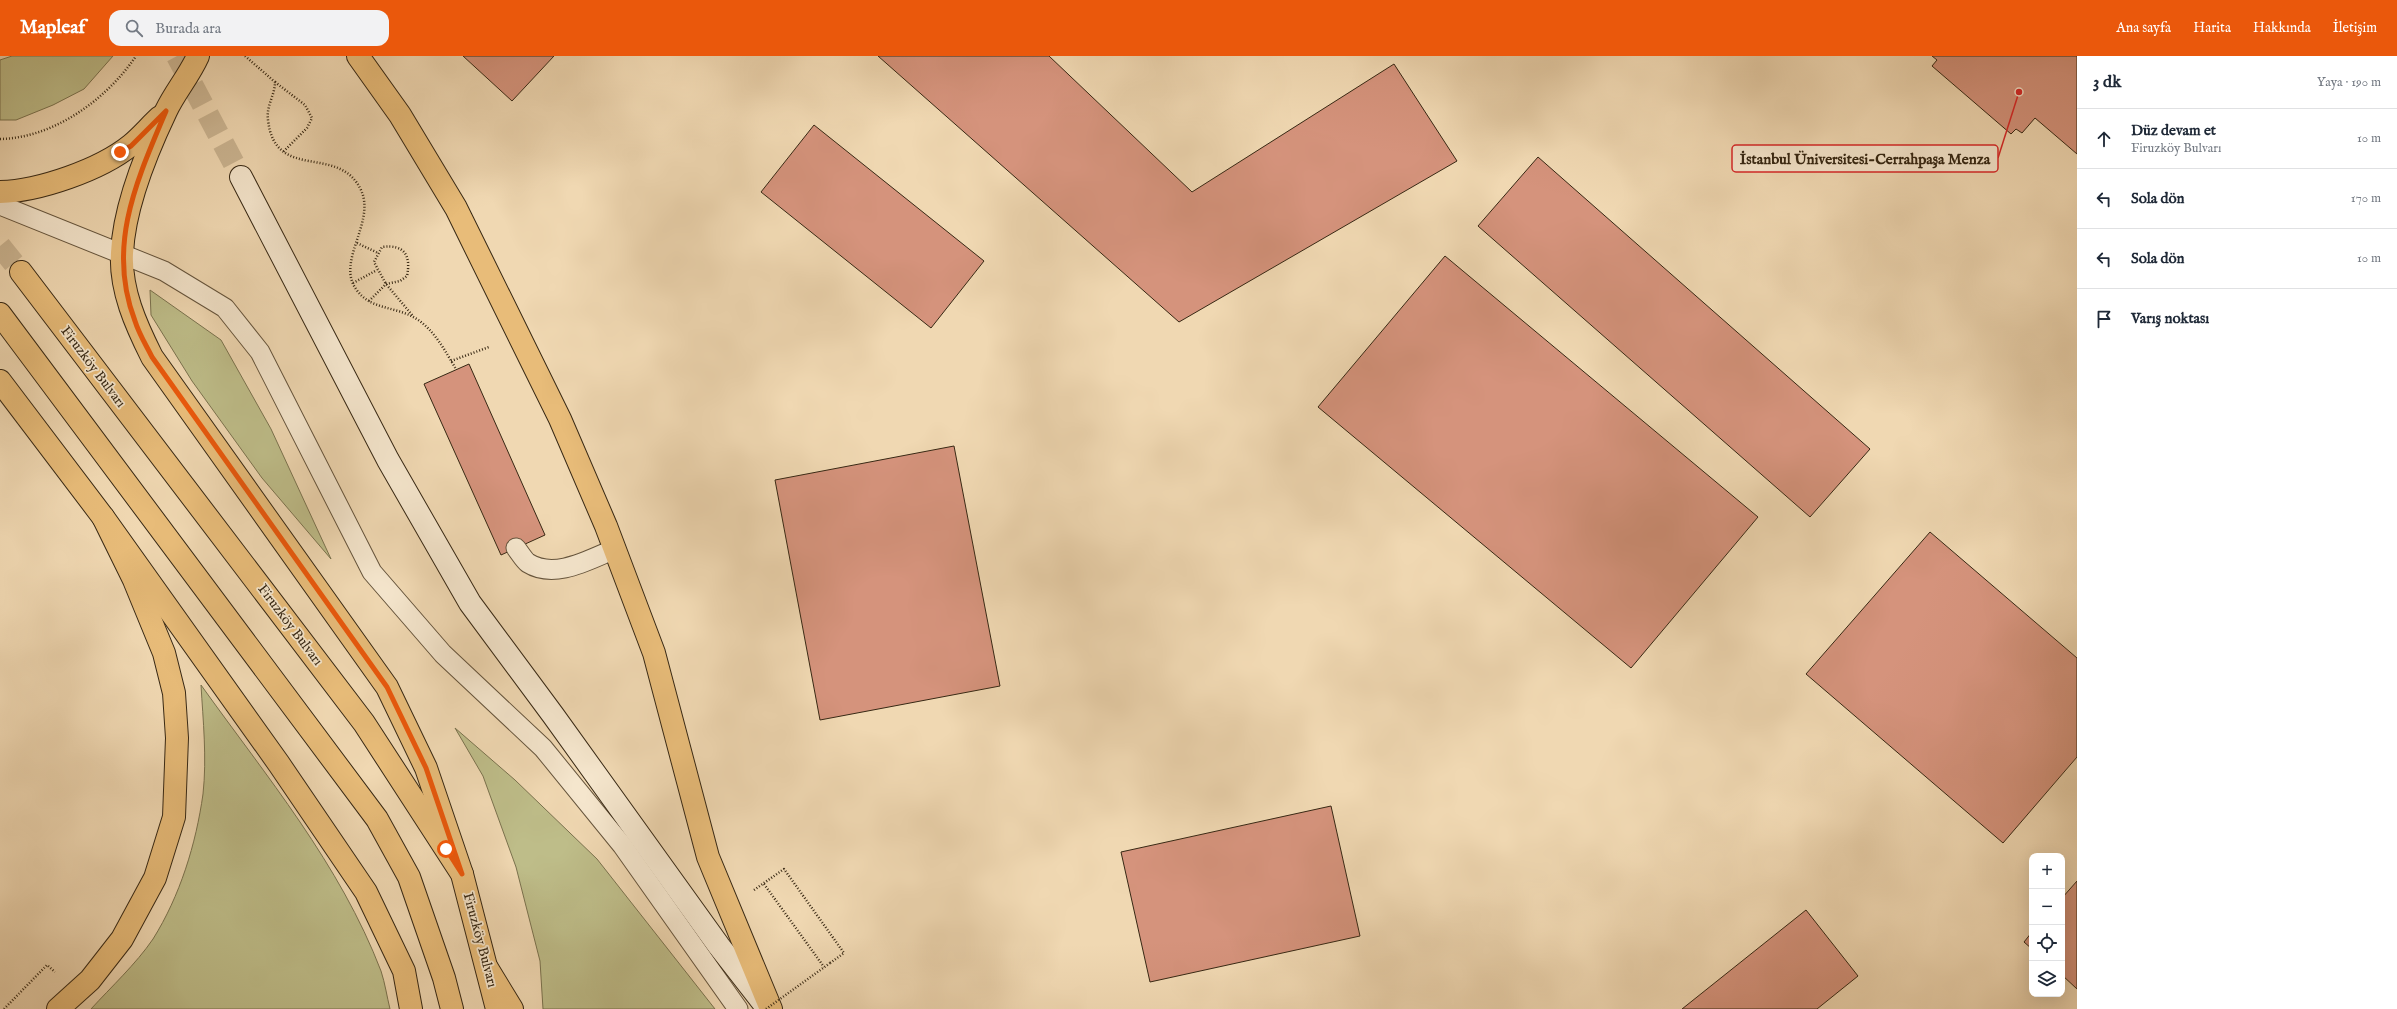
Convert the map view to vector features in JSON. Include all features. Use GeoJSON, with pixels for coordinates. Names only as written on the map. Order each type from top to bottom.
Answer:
{"type":"FeatureCollection","features":[{"type":"Feature","properties":{"kind":"main road"},"geometry":{"type":"LineString","coordinates":[[198,56],[166,111],[127,217],[122,254],[126,290],[135,321],[152,357],[387,687],[426,768],[462,874]]}},
{"type":"Feature","properties":{"kind":"main road"},"geometry":{"type":"LineString","coordinates":[[358,56],[400,115],[456,208],[560,419],[615,549],[654,653],[708,857],[771,1009]]}},
{"type":"Feature","properties":{"kind":"main road"},"geometry":{"type":"LineString","coordinates":[[0,192],[13,191],[56,182],[97,165],[131,146],[166,111]]}},
{"type":"Feature","properties":{"kind":"main road"},"geometry":{"type":"LineString","coordinates":[[241,177],[388,460],[470,603],[553,715],[718,946],[767,1009]]}},
{"type":"Feature","properties":{"kind":"main road","name":"Firuzköy Bulvarı"},"geometry":{"type":"LineString","coordinates":[[21,272],[364,723],[462,874],[497,1009]]}},
{"type":"Feature","properties":{"kind":"main road"},"geometry":{"type":"LineString","coordinates":[[0,314],[377,819],[409,877],[444,978],[452,1009]]}},
{"type":"Feature","properties":{"kind":"main road"},"geometry":{"type":"LineString","coordinates":[[0,381],[103,517],[279,764],[366,892],[404,971],[411,1009]]}},
{"type":"Feature","properties":{"kind":"main road"},"geometry":{"type":"LineString","coordinates":[[58,1009],[90,980],[122,939],[155,878],[174,817],[177,738],[174,693],[161,646],[134,580],[103,517]]}},
{"type":"Feature","properties":{"kind":"main road"},"geometry":{"type":"LineString","coordinates":[[487,968],[512,1009]]}},
{"type":"Feature","properties":{"kind":"lane"},"geometry":{"type":"LineString","coordinates":[[0,205],[164,271],[225,308],[260,352],[372,572],[443,654],[543,748],[622,845],[738,1009]]}},
{"type":"Feature","properties":{"kind":"lane"},"geometry":{"type":"LineString","coordinates":[[516,548],[528,562],[542,568],[565,569],[615,549]]}},
{"type":"Feature","properties":{"kind":"path"},"geometry":{"type":"LineString","coordinates":[[0,139],[34,133],[72,118],[108,89],[136,56]]}},
{"type":"Feature","properties":{"kind":"path"},"geometry":{"type":"LineString","coordinates":[[245,56],[305,106],[312,118],[307,128],[283,152]]}},
{"type":"Feature","properties":{"kind":"path"},"geometry":{"type":"LineString","coordinates":[[275,82],[275,91],[267,118],[270,133],[276,147],[283,152],[301,160],[337,167],[348,173],[361,190],[361,227],[357,244],[350,262],[350,275],[353,283],[369,302],[414,318]]}},
{"type":"Feature","properties":{"kind":"path"},"geometry":{"type":"LineString","coordinates":[[357,244],[378,253]]}},
{"type":"Feature","properties":{"kind":"path"},"geometry":{"type":"LineString","coordinates":[[369,302],[386,284],[400,281],[407,276],[409,264],[408,256],[401,249],[391,246],[382,247],[374,262],[377,270],[386,284],[414,318],[441,344],[456,369]]}},
{"type":"Feature","properties":{"kind":"path"},"geometry":{"type":"LineString","coordinates":[[353,283],[377,270]]}},
{"type":"Feature","properties":{"kind":"path"},"geometry":{"type":"LineString","coordinates":[[450,361],[489,347]]}},
{"type":"Feature","properties":{"kind":"path"},"geometry":{"type":"LineString","coordinates":[[749,894],[784,869],[844,953],[767,1009]]}},
{"type":"Feature","properties":{"kind":"path"},"geometry":{"type":"LineString","coordinates":[[764,884],[824,967]]}},
{"type":"Feature","properties":{"kind":"path"},"geometry":{"type":"LineString","coordinates":[[4,1009],[47,965]]}},
{"type":"Feature","properties":{"kind":"shaded area"},"geometry":{"type":"Polygon","coordinates":[[[12,56],[113,56],[84,89],[53,105],[16,120],[0,120],[0,60],[12,56]]]}},
{"type":"Feature","properties":{"kind":"shaded area"},"geometry":{"type":"Polygon","coordinates":[[[150,290],[221,340],[271,429],[331,559],[262,478],[192,381],[151,315],[150,290]]]}},
{"type":"Feature","properties":{"kind":"shaded area"},"geometry":{"type":"Polygon","coordinates":[[[201,685],[276,787],[323,857],[345,894],[381,971],[390,1009],[91,1009],[131,966],[153,939],[163,922],[186,869],[196,832],[203,794],[205,767],[201,685]]]}},
{"type":"Feature","properties":{"kind":"shaded area"},"geometry":{"type":"Polygon","coordinates":[[[455,728],[515,780],[597,859],[715,1009],[543,1009],[540,961],[516,867],[483,776],[455,728]]]}},
{"type":"Feature","properties":{"kind":"building"},"geometry":{"type":"Polygon","coordinates":[[[463,56],[554,56],[512,101],[463,56]]]}},
{"type":"Feature","properties":{"kind":"building"},"geometry":{"type":"Polygon","coordinates":[[[878,56],[1049,56],[1192,192],[1394,64],[1457,161],[1179,322],[878,56]]]}},
{"type":"Feature","properties":{"kind":"building"},"geometry":{"type":"Polygon","coordinates":[[[1932,56],[2077,56],[2077,154],[2035,118],[2022,133],[2016,129],[2011,134],[1932,66],[1937,60],[1932,56]]]}},
{"type":"Feature","properties":{"kind":"building"},"geometry":{"type":"Polygon","coordinates":[[[814,125],[984,261],[931,328],[761,192],[814,125]]]}},
{"type":"Feature","properties":{"kind":"building"},"geometry":{"type":"Polygon","coordinates":[[[1538,157],[1870,449],[1810,517],[1478,226],[1538,157]]]}},
{"type":"Feature","properties":{"kind":"building"},"geometry":{"type":"Polygon","coordinates":[[[1445,256],[1758,517],[1631,668],[1318,407],[1445,256]]]}},
{"type":"Feature","properties":{"kind":"building"},"geometry":{"type":"Polygon","coordinates":[[[469,364],[545,535],[501,555],[424,384],[469,364]]]}},
{"type":"Feature","properties":{"kind":"building"},"geometry":{"type":"Polygon","coordinates":[[[954,446],[1000,686],[820,720],[775,480],[954,446]]]}},
{"type":"Feature","properties":{"kind":"building"},"geometry":{"type":"Polygon","coordinates":[[[1930,532],[2077,658],[2077,757],[2003,843],[1806,674],[1930,532]]]}},
{"type":"Feature","properties":{"kind":"building"},"geometry":{"type":"Polygon","coordinates":[[[1331,806],[1360,936],[1150,982],[1121,852],[1331,806]]]}},
{"type":"Feature","properties":{"kind":"building"},"geometry":{"type":"Polygon","coordinates":[[[2077,881],[2077,989],[2065,978],[2065,895],[2077,881]]]}},
{"type":"Feature","properties":{"kind":"building"},"geometry":{"type":"Polygon","coordinates":[[[1806,910],[1858,976],[1817,1009],[1682,1009],[1806,910]]]}},
{"type":"Feature","properties":{"kind":"building"},"geometry":{"type":"Polygon","coordinates":[[[2029,936],[2029,946],[2024,942],[2029,936]]]}},
{"type":"Feature","properties":{"kind":"tunnel"},"geometry":{"type":"LineString","coordinates":[[177,56],[241,177]]}},
{"type":"Feature","properties":{"kind":"tunnel"},"geometry":{"type":"LineString","coordinates":[[0,246],[21,272]]}},
{"type":"Feature","properties":{"kind":"place","name":"İstanbul Üniversitesi-Cerrahpaşa Menza"},"geometry":{"type":"Point","coordinates":[2019,92]}},
{"type":"Feature","properties":{"kind":"route"},"geometry":{"type":"LineString","coordinates":[[120,152],[131,146],[166,111],[150,150],[127,217],[122,254],[126,290],[135,321],[152,357],[387,687],[426,768],[462,874],[446,849]]}}]}
